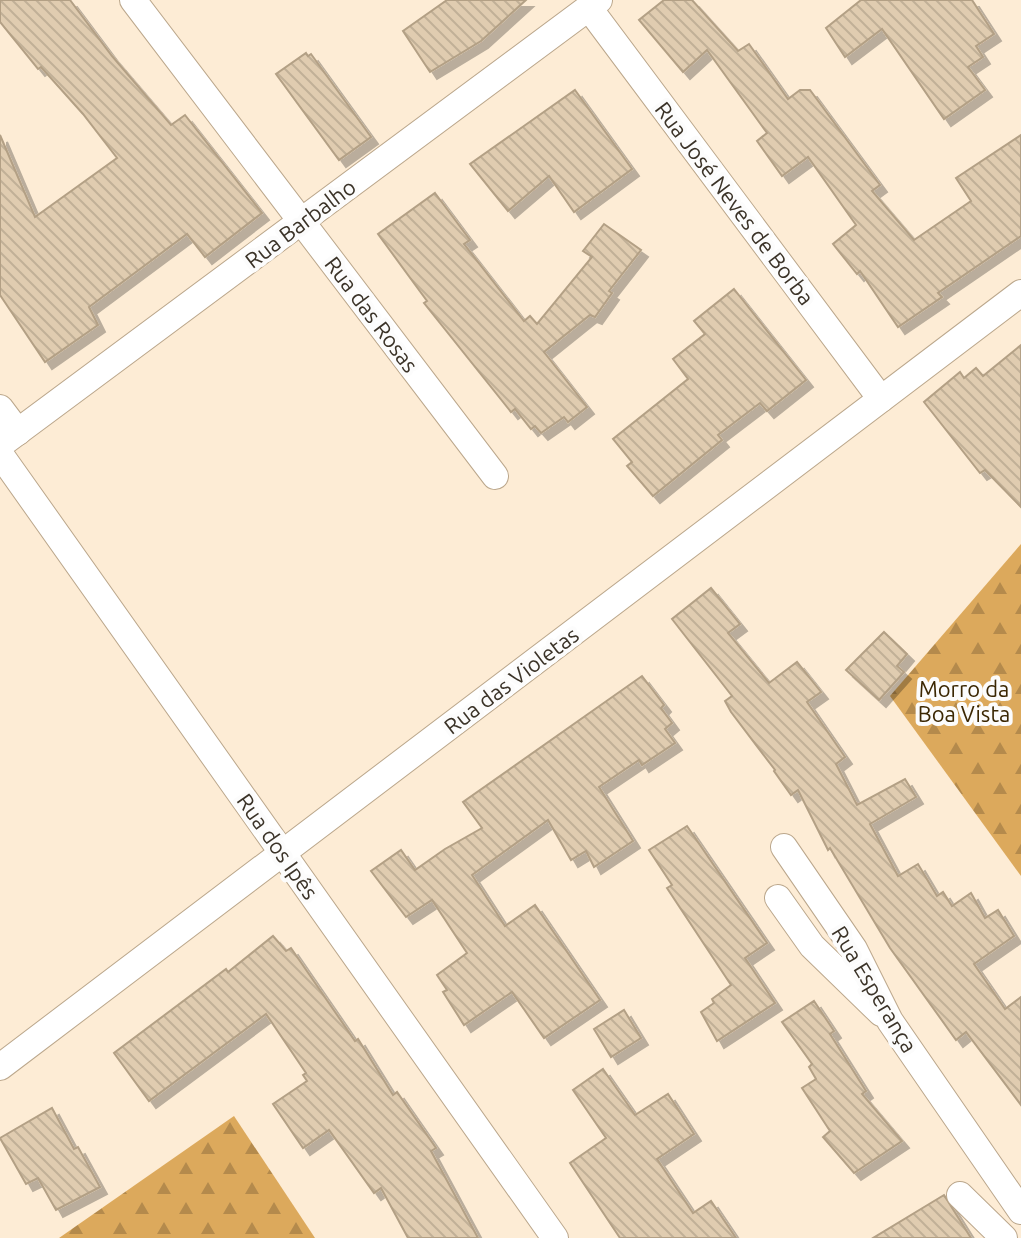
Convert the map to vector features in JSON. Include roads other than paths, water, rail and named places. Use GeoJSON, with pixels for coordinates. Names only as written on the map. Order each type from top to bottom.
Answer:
{"type":"FeatureCollection","features":[{"type":"Feature","properties":{"kind":"street","name":"Rua das Rosas"},"geometry":{"type":"LineString","coordinates":[[133,0],[495,476]]}},
{"type":"Feature","properties":{"kind":"street","name":"Rua Barbalho"},"geometry":{"type":"LineString","coordinates":[[9,438],[594,4]]}},
{"type":"Feature","properties":{"kind":"street","name":"Rua José Neves de Borba"},"geometry":{"type":"LineString","coordinates":[[594,4],[881,399]]}},
{"type":"Feature","properties":{"kind":"street","name":"Rua das Violetas"},"geometry":{"type":"LineString","coordinates":[[0,1067],[1021,293]]}},
{"type":"Feature","properties":{"kind":"street"},"geometry":{"type":"LineString","coordinates":[[0,408],[9,438]]}},
{"type":"Feature","properties":{"kind":"street","name":"Rua dos Ipês"},"geometry":{"type":"LineString","coordinates":[[0,454],[555,1238]]}},
{"type":"Feature","properties":{"kind":"street","name":"Rua Esperança"},"geometry":{"type":"LineString","coordinates":[[784,847],[854,949],[890,1021],[1021,1211]]}},
{"type":"Feature","properties":{"kind":"street"},"geometry":{"type":"LineString","coordinates":[[778,898],[812,946],[890,1021]]}},
{"type":"Feature","properties":{"kind":"street"},"geometry":{"type":"LineString","coordinates":[[960,1195],[1004,1238]]}},
{"type":"Feature","properties":{"kind":"park label","name":"Morro da Boa Vista"},"geometry":{"type":"Point","coordinates":[964,700]}}]}
